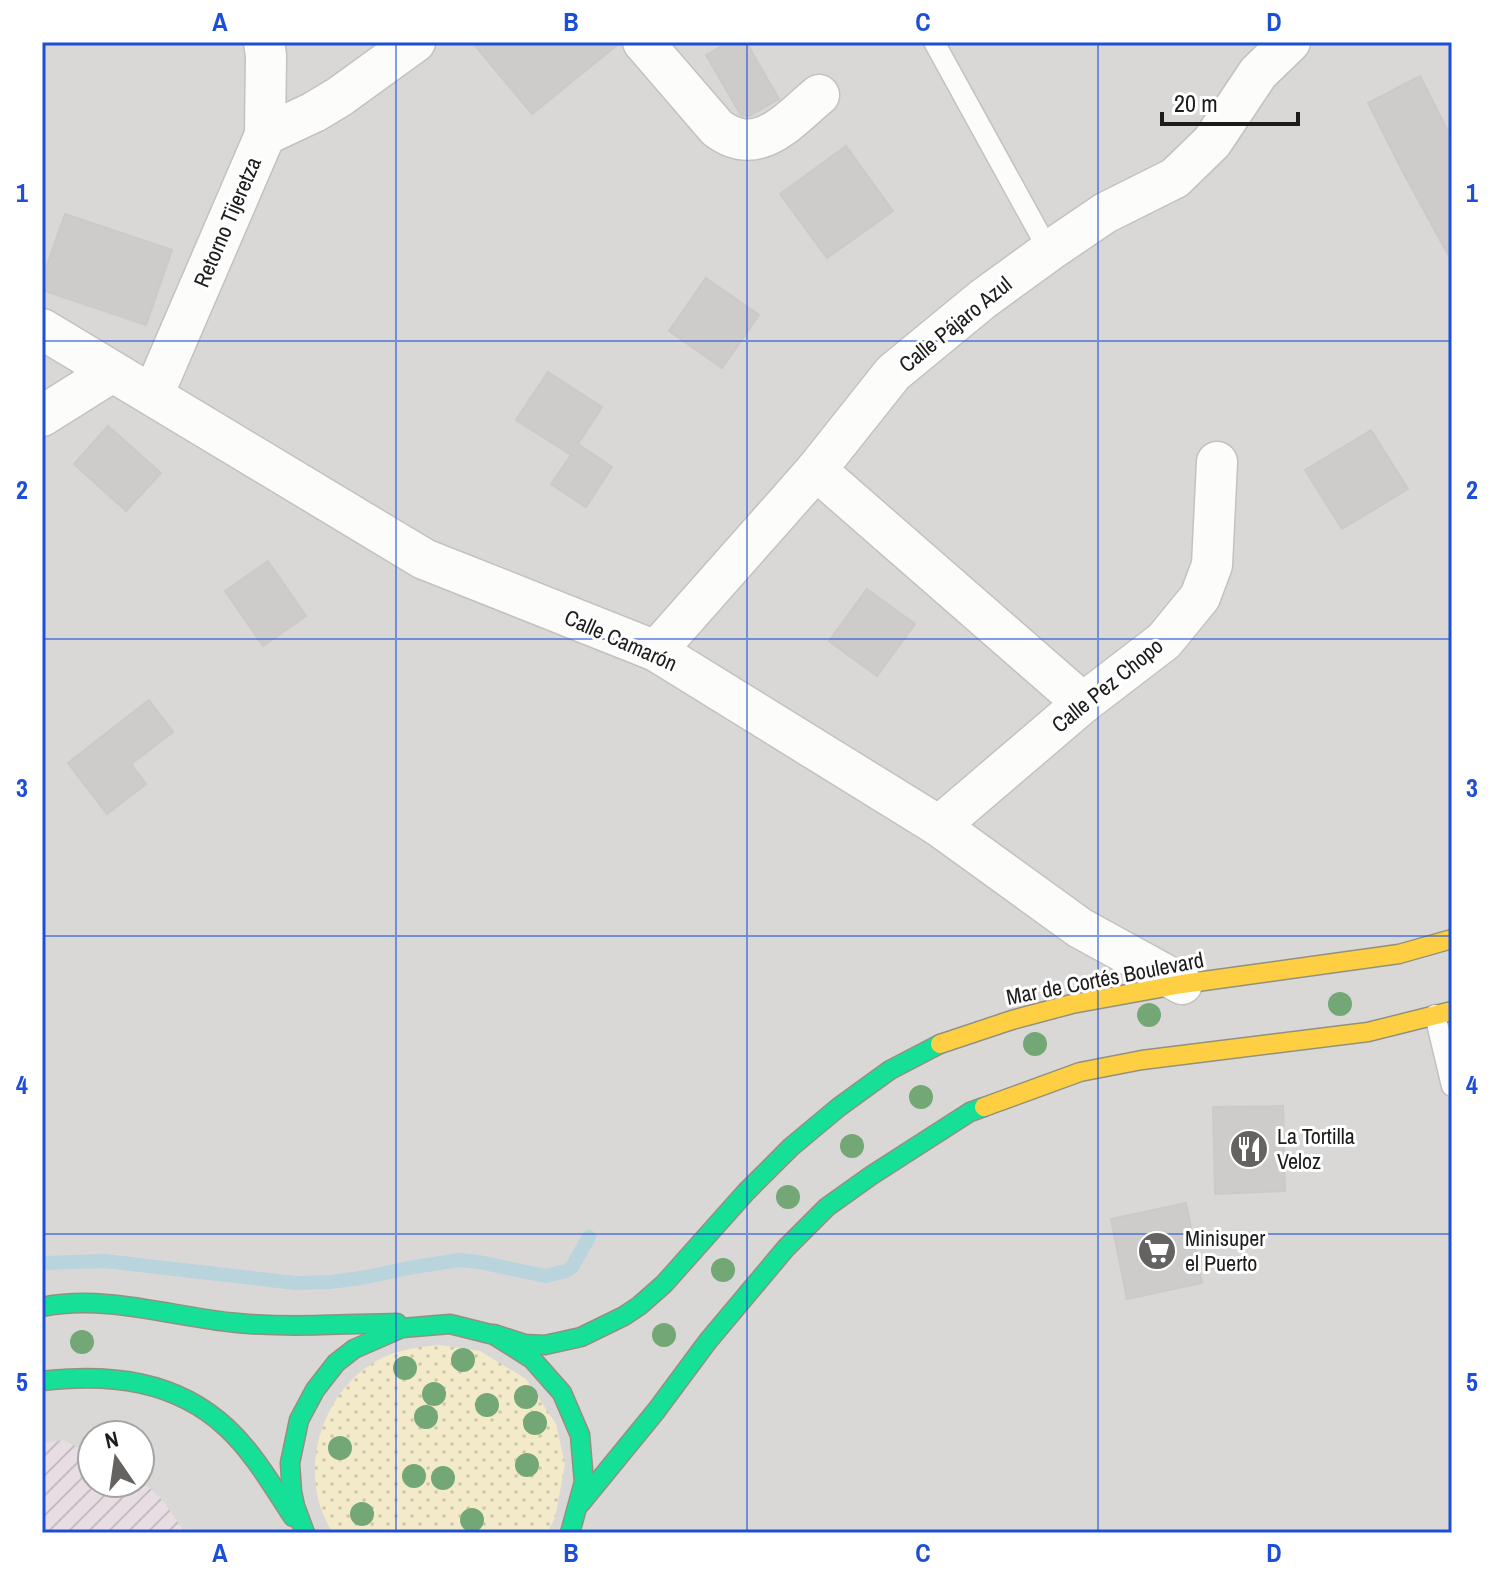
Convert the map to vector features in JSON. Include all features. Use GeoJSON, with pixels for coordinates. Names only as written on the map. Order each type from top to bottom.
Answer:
{"type":"FeatureCollection","features":[{"type":"Feature","properties":{"kind":"street","name":"Retorno Tijeretza"},"geometry":{"type":"LineString","coordinates":[[153,395],[265,135],[264,42]]}},
{"type":"Feature","properties":{"kind":"street"},"geometry":{"type":"LineString","coordinates":[[265,135],[339,97],[415,42]]}},
{"type":"Feature","properties":{"kind":"street"},"geometry":{"type":"LineString","coordinates":[[643,42],[717,128],[730,138],[753,141],[775,131],[819,95]]}},
{"type":"Feature","properties":{"kind":"street","name":"Calle Pájaro Azul"},"geometry":{"type":"LineString","coordinates":[[656,651],[816,470],[893,373],[983,299],[1049,251],[1105,213],[1175,178],[1212,142],[1258,73],[1290,42]]}},
{"type":"Feature","properties":{"kind":"street","name":"Calle Camarón"},"geometry":{"type":"LineString","coordinates":[[42,329],[424,559],[656,651],[939,826],[1080,928],[1182,984]]}},
{"type":"Feature","properties":{"kind":"street"},"geometry":{"type":"LineString","coordinates":[[42,416],[112,372]]}},
{"type":"Feature","properties":{"kind":"street","name":"Calle Pez Chopo"},"geometry":{"type":"LineString","coordinates":[[939,826],[1083,703],[1164,641],[1200,597],[1212,565],[1217,462]]}},
{"type":"Feature","properties":{"kind":"street"},"geometry":{"type":"LineString","coordinates":[[816,470],[1083,703]]}},
{"type":"Feature","properties":{"kind":"street","name":"Mar de Cortés Boulevard"},"geometry":{"type":"LineString","coordinates":[[435,1323],[455,1324],[525,1344],[545,1345],[581,1337],[624,1316],[664,1284],[746,1192],[791,1147],[890,1070],[949,1040],[1072,1004],[1182,984],[1399,954],[1452,939]]}},
{"type":"Feature","properties":{"kind":"street"},"geometry":{"type":"LineString","coordinates":[[580,1504],[708,1341],[786,1248],[827,1207],[970,1112],[1080,1072],[1142,1060],[1368,1032],[1444,1013]]}},
{"type":"Feature","properties":{"kind":"street"},"geometry":{"type":"LineString","coordinates":[[42,1307],[71,1303],[109,1304],[263,1325],[435,1323]]}},
{"type":"Feature","properties":{"kind":"street"},"geometry":{"type":"LineString","coordinates":[[304,1533],[293,1501],[291,1454],[303,1409],[315,1388],[347,1354],[367,1341],[411,1326],[435,1323]]}},
{"type":"Feature","properties":{"kind":"street"},"geometry":{"type":"LineString","coordinates":[[494,1334],[514,1344],[548,1372],[571,1409],[584,1451],[585,1473],[578,1516],[570,1533]]}},
{"type":"Feature","properties":{"kind":"street"},"geometry":{"type":"LineString","coordinates":[[42,1381],[115,1378],[156,1385],[182,1395],[206,1410],[243,1446],[304,1533]]}},
{"type":"Feature","properties":{"kind":"lane"},"geometry":{"type":"LineString","coordinates":[[934,42],[1049,251]]}},
{"type":"Feature","properties":{"kind":"lane"},"geometry":{"type":"LineString","coordinates":[[1444,1013],[1452,1086]]}},
{"type":"Feature","properties":{"kind":"shaded area"},"geometry":{"type":"Polygon","coordinates":[[[42,42],[1452,42],[1452,1533],[42,1533],[42,42]]]}},
{"type":"Feature","properties":{"kind":"shaded area"},"geometry":{"type":"Polygon","coordinates":[[[64,1440],[76,1446],[76,1499],[156,1499],[156,1494],[185,1533],[42,1533],[42,1443],[64,1440]]]}},
{"type":"Feature","properties":{"kind":"sand"},"geometry":{"type":"Polygon","coordinates":[[[439,1345],[480,1351],[526,1379],[556,1424],[565,1464],[555,1518],[547,1533],[332,1533],[319,1503],[315,1473],[316,1452],[328,1413],[351,1380],[367,1367],[398,1352],[439,1345]]]}},
{"type":"Feature","properties":{"kind":"building"},"geometry":{"type":"Polygon","coordinates":[[[472,42],[621,42],[532,114],[472,42]]]}},
{"type":"Feature","properties":{"kind":"building"},"geometry":{"type":"Polygon","coordinates":[[[729,42],[746,42],[779,99],[749,116],[741,115],[706,55],[729,42]]]}},
{"type":"Feature","properties":{"kind":"building"},"geometry":{"type":"Polygon","coordinates":[[[1420,76],[1452,139],[1452,262],[1368,103],[1420,76]]]}},
{"type":"Feature","properties":{"kind":"building"},"geometry":{"type":"Polygon","coordinates":[[[846,146],[893,211],[827,258],[780,194],[846,146]]]}},
{"type":"Feature","properties":{"kind":"building"},"geometry":{"type":"Polygon","coordinates":[[[65,214],[172,250],[146,325],[42,290],[42,279],[65,214]]]}},
{"type":"Feature","properties":{"kind":"building"},"geometry":{"type":"Polygon","coordinates":[[[706,278],[759,315],[722,368],[669,331],[706,278]]]}},
{"type":"Feature","properties":{"kind":"building"},"geometry":{"type":"Polygon","coordinates":[[[548,372],[602,407],[578,444],[612,467],[586,507],[551,484],[571,455],[516,420],[548,372]]]}},
{"type":"Feature","properties":{"kind":"building"},"geometry":{"type":"Polygon","coordinates":[[[108,426],[161,473],[126,511],[74,464],[108,426]]]}},
{"type":"Feature","properties":{"kind":"building"},"geometry":{"type":"Polygon","coordinates":[[[1371,430],[1408,489],[1342,529],[1305,470],[1371,430]]]}},
{"type":"Feature","properties":{"kind":"building"},"geometry":{"type":"Polygon","coordinates":[[[268,561],[306,616],[263,646],[225,591],[268,561]]]}},
{"type":"Feature","properties":{"kind":"building"},"geometry":{"type":"Polygon","coordinates":[[[867,589],[915,624],[877,676],[829,641],[867,589]]]}},
{"type":"Feature","properties":{"kind":"building"},"geometry":{"type":"Polygon","coordinates":[[[149,700],[173,732],[131,764],[146,784],[107,814],[68,763],[149,700]]]}},
{"type":"Feature","properties":{"kind":"building","name":"La Tortilla Veloz"},"geometry":{"type":"Polygon","coordinates":[[[1283,1106],[1285,1191],[1215,1194],[1213,1107],[1283,1106]]]}},
{"type":"Feature","properties":{"kind":"building","name":"Minisuper el Puerto"},"geometry":{"type":"Polygon","coordinates":[[[1186,1203],[1202,1283],[1127,1299],[1111,1219],[1186,1203]]]}},
{"type":"Feature","properties":{"kind":"waterway"},"geometry":{"type":"LineString","coordinates":[[42,1263],[105,1261],[295,1283],[361,1278],[460,1260],[546,1276],[572,1267],[589,1237]]}},
{"type":"Feature","properties":{"kind":"traffic: fast"},"geometry":{"type":"LineString","coordinates":[[494,1334],[525,1344],[545,1345],[581,1337],[624,1316],[664,1284],[746,1192],[791,1147],[890,1070],[940,1044]]}},
{"type":"Feature","properties":{"kind":"traffic: fast"},"geometry":{"type":"LineString","coordinates":[[580,1504],[708,1341],[786,1248],[827,1207],[970,1112],[984,1107]]}},
{"type":"Feature","properties":{"kind":"traffic: fast"},"geometry":{"type":"LineString","coordinates":[[42,1307],[91,1303],[257,1324],[397,1323]]}},
{"type":"Feature","properties":{"kind":"traffic: fast"},"geometry":{"type":"LineString","coordinates":[[305,1533],[295,1506],[290,1463],[299,1420],[315,1390],[336,1363],[354,1349],[402,1328],[450,1324],[494,1335],[532,1359],[562,1393],[580,1435],[584,1482],[570,1533]]}},
{"type":"Feature","properties":{"kind":"traffic: fast"},"geometry":{"type":"LineString","coordinates":[[42,1381],[117,1380],[164,1390],[186,1399],[207,1412],[237,1438],[293,1517]]}},
{"type":"Feature","properties":{"kind":"traffic: slow"},"geometry":{"type":"LineString","coordinates":[[940,1044],[1072,1004],[1182,984],[1399,954],[1452,939]]}},
{"type":"Feature","properties":{"kind":"traffic: slow"},"geometry":{"type":"LineString","coordinates":[[984,1107],[1080,1072],[1142,1060],[1368,1032],[1452,1011]]}},
{"type":"Feature","properties":{"kind":"place","name":"La Tortilla Veloz"},"geometry":{"type":"Point","coordinates":[1249,1149]}},
{"type":"Feature","properties":{"kind":"place","name":"Minisuper el Puerto"},"geometry":{"type":"Point","coordinates":[1157,1251]}}]}
